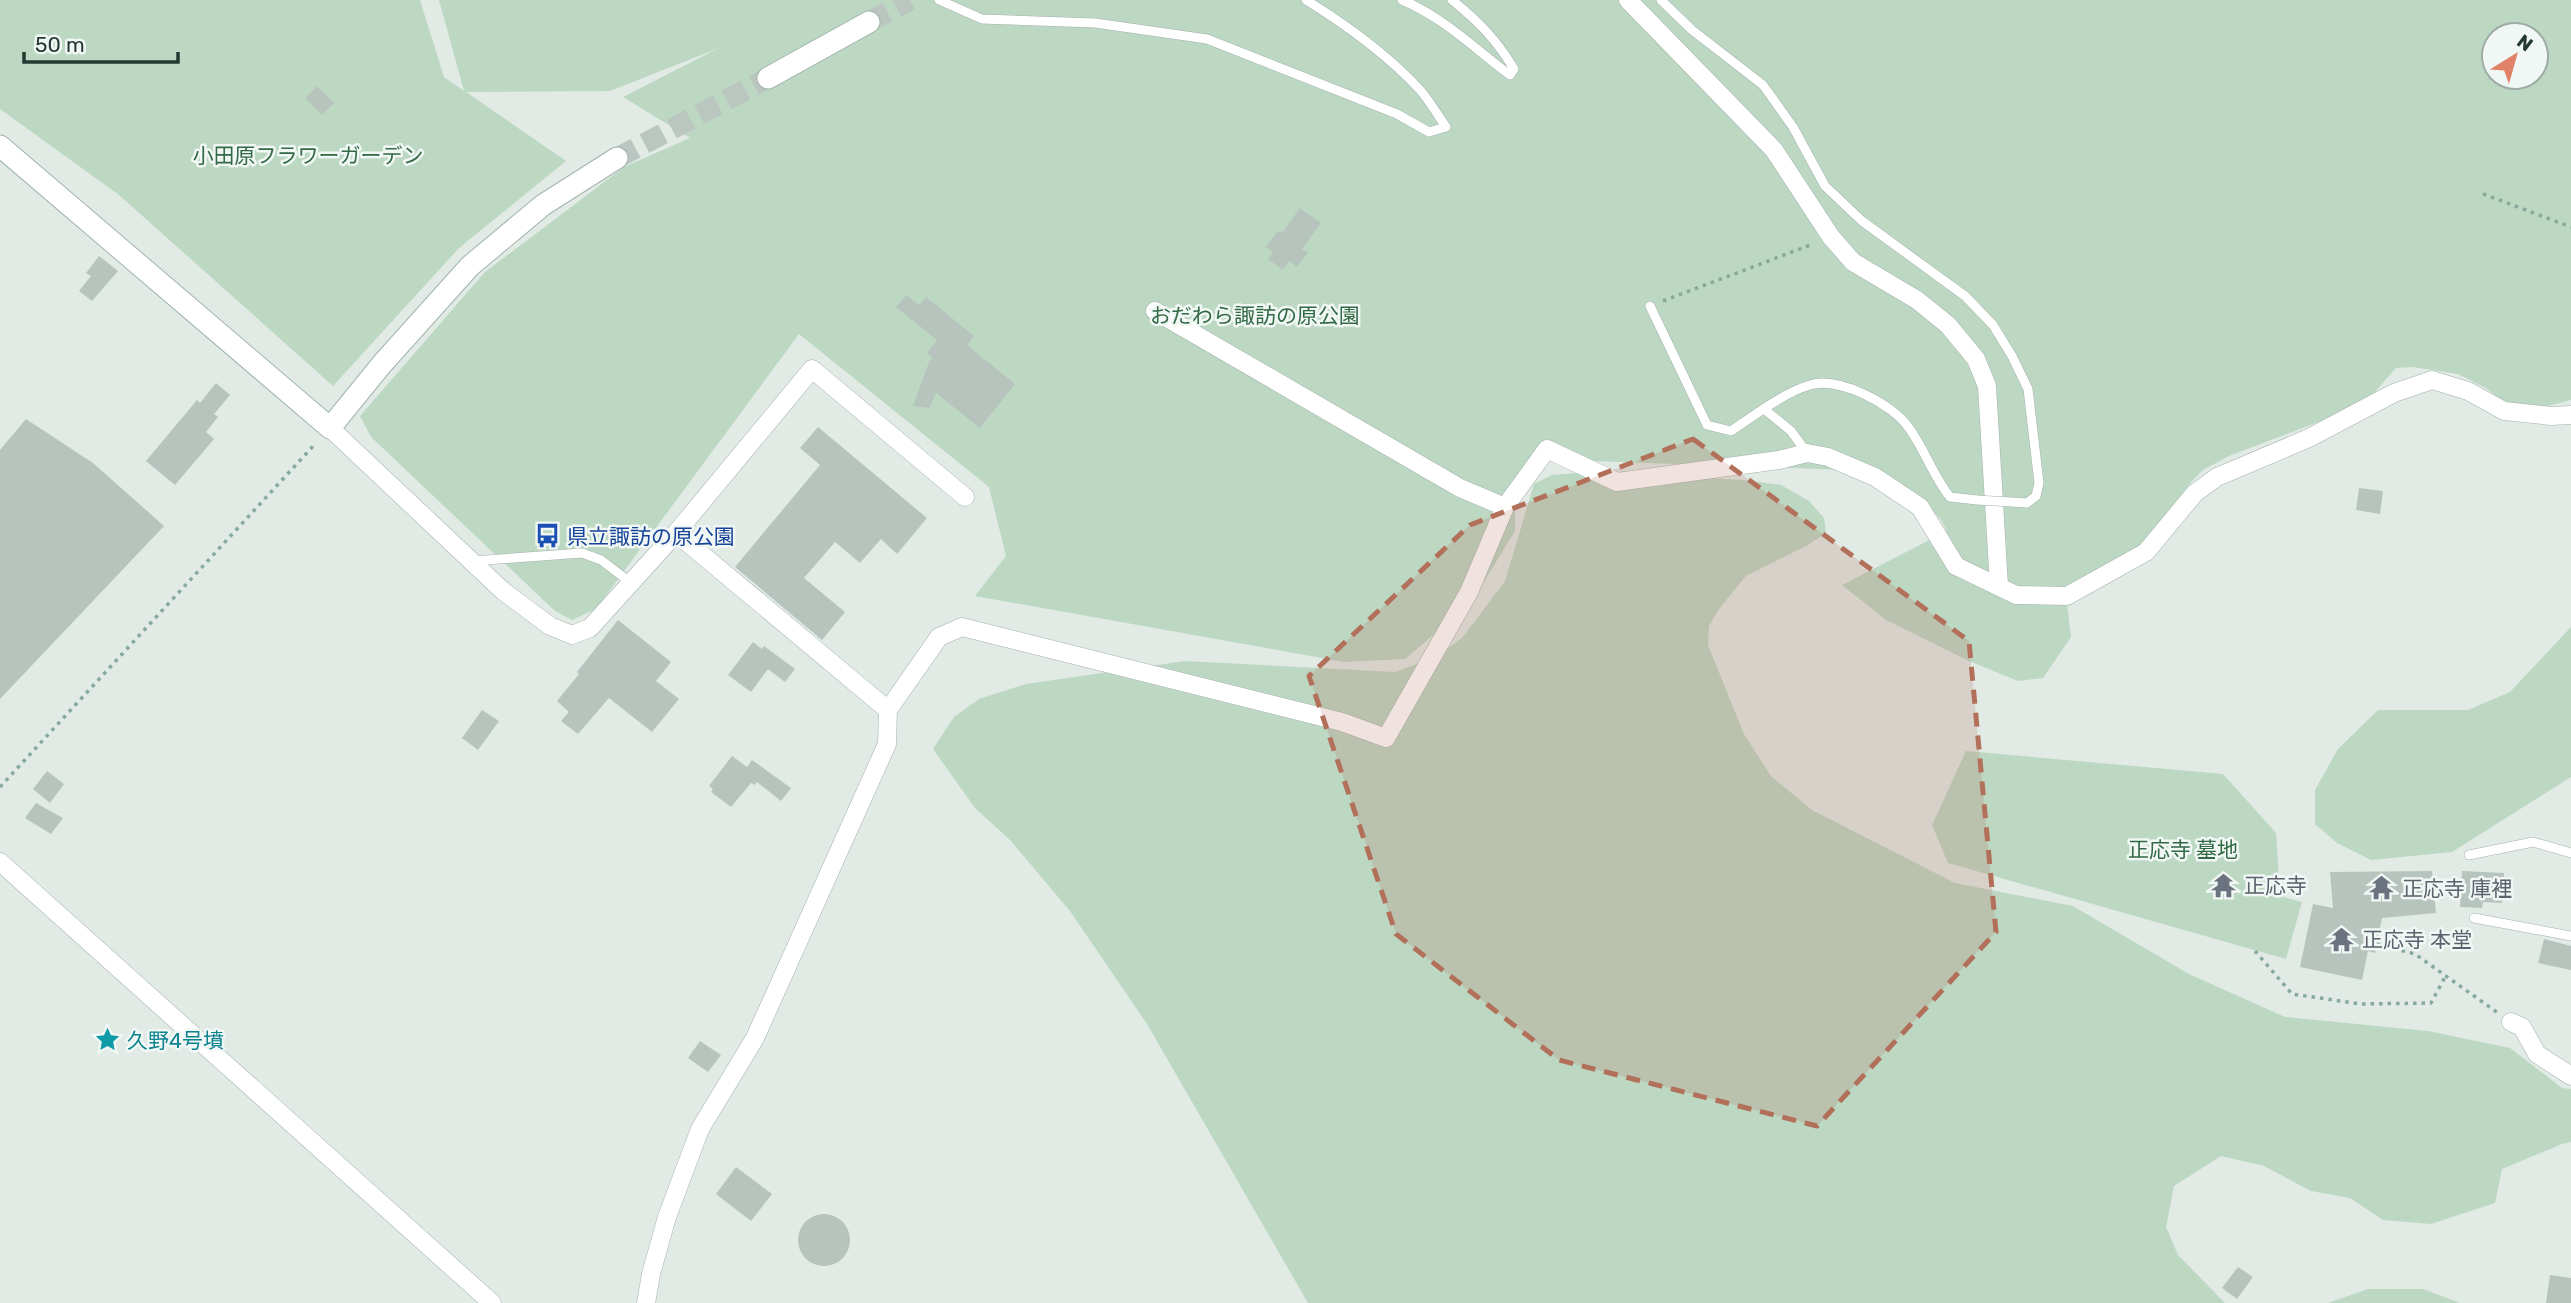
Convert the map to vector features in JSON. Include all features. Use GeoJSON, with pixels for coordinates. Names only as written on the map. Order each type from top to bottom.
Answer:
{"type":"FeatureCollection","features":[{"type":"Feature","properties":{"kind":"street"},"geometry":{"type":"LineString","coordinates":[[1628,0],[1774,150],[1831,237],[1853,262],[1917,300],[1948,325],[1976,359],[1987,386],[1999,586]]}},
{"type":"Feature","properties":{"kind":"street"},"geometry":{"type":"LineString","coordinates":[[768,78],[869,22]]}},
{"type":"Feature","properties":{"kind":"street"},"geometry":{"type":"LineString","coordinates":[[0,146],[330,428],[470,561],[550,626],[572,635],[590,628],[676,533],[812,369],[965,497]]}},
{"type":"Feature","properties":{"kind":"street"},"geometry":{"type":"LineString","coordinates":[[330,428],[382,364],[470,266],[543,205],[617,158]]}},
{"type":"Feature","properties":{"kind":"street"},"geometry":{"type":"LineString","coordinates":[[1155,311],[1460,488],[1505,507]]}},
{"type":"Feature","properties":{"kind":"street"},"geometry":{"type":"LineString","coordinates":[[646,1303],[667,1217],[700,1129],[755,1038],[887,744],[888,710],[939,637],[962,627],[1342,722],[1386,738],[1469,592],[1505,507],[1547,449],[1617,482],[1779,460],[1807,453],[1828,457],[1875,477],[1920,507],[1956,566],[2016,594],[2067,596],[2146,552],[2195,492],[2217,477],[2309,438],[2394,393],[2432,380],[2468,391],[2504,411],[2551,416],[2571,415]]}},
{"type":"Feature","properties":{"kind":"street"},"geometry":{"type":"LineString","coordinates":[[676,533],[888,710]]}},
{"type":"Feature","properties":{"kind":"street"},"geometry":{"type":"LineString","coordinates":[[0,862],[492,1303]]}},
{"type":"Feature","properties":{"kind":"street"},"geometry":{"type":"LineString","coordinates":[[2511,1022],[2522,1027],[2537,1054],[2571,1076]]}},
{"type":"Feature","properties":{"kind":"lane"},"geometry":{"type":"LineString","coordinates":[[939,0],[982,19],[1096,23],[1208,39],[1397,114],[1429,132],[1446,127],[1422,93],[1383,55],[1338,19],[1306,0]]}},
{"type":"Feature","properties":{"kind":"lane"},"geometry":{"type":"LineString","coordinates":[[1402,0],[1456,32],[1510,75],[1514,69],[1502,48],[1484,26],[1452,0]]}},
{"type":"Feature","properties":{"kind":"lane"},"geometry":{"type":"LineString","coordinates":[[1650,306],[1707,425],[1731,431],[1764,409],[1811,384],[1848,387],[1882,402],[1909,426],[1939,483],[1950,497],[2026,503],[2036,496],[2039,483],[2028,389],[1993,325],[1965,296],[1862,221],[1825,186],[1793,127],[1763,85],[1692,30],[1661,0]]}},
{"type":"Feature","properties":{"kind":"lane"},"geometry":{"type":"LineString","coordinates":[[1764,409],[1791,431],[1807,453]]}},
{"type":"Feature","properties":{"kind":"lane"},"geometry":{"type":"LineString","coordinates":[[470,561],[582,553],[601,560],[630,582]]}},
{"type":"Feature","properties":{"kind":"lane"},"geometry":{"type":"LineString","coordinates":[[2469,855],[2533,842],[2571,853]]}},
{"type":"Feature","properties":{"kind":"lane"},"geometry":{"type":"LineString","coordinates":[[2474,918],[2571,936]]}},
{"type":"Feature","properties":{"kind":"path"},"geometry":{"type":"LineString","coordinates":[[2483,194],[2571,227]]}},
{"type":"Feature","properties":{"kind":"path"},"geometry":{"type":"LineString","coordinates":[[1650,306],[1831,237]]}},
{"type":"Feature","properties":{"kind":"path"},"geometry":{"type":"LineString","coordinates":[[0,787],[330,428]]}},
{"type":"Feature","properties":{"kind":"path"},"geometry":{"type":"LineString","coordinates":[[2377,944],[2415,954],[2511,1022]]}},
{"type":"Feature","properties":{"kind":"path"},"geometry":{"type":"LineString","coordinates":[[2255,951],[2292,994],[2361,1004],[2431,1003],[2445,977]]}},
{"type":"Feature","properties":{"kind":"highlighted area"},"geometry":{"type":"Polygon","coordinates":[[[1693,439],[1969,641],[1996,932],[1817,1126],[1559,1060],[1396,934],[1309,676],[1470,525],[1693,439]]]}},
{"type":"Feature","properties":{"kind":"green space","name":"おだわら諏訪の原公園"},"geometry":{"type":"Polygon","coordinates":[[[0,0],[420,0],[444,77],[464,91],[439,0],[2571,0],[2571,400],[2529,411],[2512,408],[2486,388],[2458,374],[2413,367],[2396,368],[2363,405],[2229,456],[2203,470],[2155,530],[2136,549],[2065,586],[2071,637],[2043,678],[2018,681],[1969,661],[1886,620],[1842,585],[1947,531],[1921,497],[1847,470],[1536,459],[1515,494],[1515,531],[1471,603],[1405,659],[1344,662],[975,596],[1006,556],[989,487],[799,334],[596,609],[572,620],[555,611],[371,437],[360,416],[485,272],[624,167],[690,138],[623,97],[719,48],[610,91],[466,92],[566,161],[459,248],[333,386],[119,195],[0,109],[0,0]]]}},
{"type":"Feature","properties":{"kind":"green space"},"geometry":{"type":"Polygon","coordinates":[[[1590,472],[1743,480],[1781,485],[1809,501],[1824,518],[1826,533],[1746,576],[1709,626],[1708,645],[1744,734],[1771,776],[1812,810],[1955,883],[2073,906],[2189,974],[2285,1017],[2428,1031],[2510,1048],[2562,1088],[2571,1089],[2571,1142],[2502,1169],[2495,1203],[2431,1224],[2383,1220],[2350,1198],[2311,1191],[2264,1166],[2221,1156],[2174,1186],[2166,1227],[2178,1255],[2225,1303],[1308,1303],[1147,1024],[1070,911],[1011,841],[975,808],[933,749],[954,717],[979,699],[1026,684],[1185,661],[1395,672],[1438,656],[1463,637],[1505,581],[1534,484],[1552,475],[1590,472]]]}},
{"type":"Feature","properties":{"kind":"green space"},"geometry":{"type":"Polygon","coordinates":[[[2571,627],[2571,777],[2452,852],[2371,860],[2337,843],[2315,824],[2315,790],[2338,749],[2378,710],[2468,710],[2510,692],[2571,627]]]}},
{"type":"Feature","properties":{"kind":"green space","name":"正応寺 墓地"},"geometry":{"type":"Polygon","coordinates":[[[1966,751],[2223,774],[2276,833],[2280,896],[2302,902],[2286,959],[1948,863],[1932,825],[1966,751]]]}},
{"type":"Feature","properties":{"kind":"green space"},"geometry":{"type":"Polygon","coordinates":[[[2368,1289],[2423,1289],[2460,1303],[2328,1303],[2368,1289]]]}},
{"type":"Feature","properties":{"kind":"building"},"geometry":{"type":"Polygon","coordinates":[[[317,86],[334,103],[322,115],[305,98],[317,86]]]}},
{"type":"Feature","properties":{"kind":"building"},"geometry":{"type":"Polygon","coordinates":[[[1300,208],[1321,223],[1302,249],[1308,253],[1297,267],[1289,261],[1283,270],[1268,259],[1273,252],[1266,247],[1278,231],[1282,233],[1300,208]]]}},
{"type":"Feature","properties":{"kind":"building"},"geometry":{"type":"Polygon","coordinates":[[[99,256],[118,271],[92,301],[79,291],[91,276],[86,273],[99,256]]]}},
{"type":"Feature","properties":{"kind":"building"},"geometry":{"type":"Polygon","coordinates":[[[906,295],[919,305],[926,297],[974,336],[967,345],[1015,384],[980,428],[936,393],[929,408],[913,406],[929,362],[933,358],[927,353],[937,340],[896,307],[906,295]]]}},
{"type":"Feature","properties":{"kind":"building"},"geometry":{"type":"Polygon","coordinates":[[[216,383],[230,395],[214,414],[218,417],[206,432],[214,439],[175,485],[146,461],[197,400],[200,403],[216,383]]]}},
{"type":"Feature","properties":{"kind":"building"},"geometry":{"type":"Polygon","coordinates":[[[26,419],[93,463],[164,526],[0,699],[0,450],[26,419]]]}},
{"type":"Feature","properties":{"kind":"building"},"geometry":{"type":"Polygon","coordinates":[[[818,427],[927,518],[897,554],[881,539],[860,563],[835,542],[804,578],[845,612],[822,640],[735,567],[820,465],[800,448],[818,427]]]}},
{"type":"Feature","properties":{"kind":"building"},"geometry":{"type":"Polygon","coordinates":[[[2359,488],[2383,491],[2380,514],[2356,510],[2359,488]]]}},
{"type":"Feature","properties":{"kind":"building"},"geometry":{"type":"Polygon","coordinates":[[[618,620],[671,662],[656,681],[679,699],[652,732],[609,698],[578,734],[561,721],[569,712],[557,701],[618,620]]]}},
{"type":"Feature","properties":{"kind":"building"},"geometry":{"type":"Polygon","coordinates":[[[753,642],[762,649],[764,646],[795,669],[785,682],[768,669],[751,692],[728,675],[753,642]]]}},
{"type":"Feature","properties":{"kind":"building"},"geometry":{"type":"Polygon","coordinates":[[[482,710],[499,721],[478,750],[462,738],[482,710]]]}},
{"type":"Feature","properties":{"kind":"building"},"geometry":{"type":"Polygon","coordinates":[[[732,756],[747,767],[752,760],[791,788],[781,801],[757,782],[755,785],[751,783],[731,807],[711,792],[713,789],[709,786],[732,756]]]}},
{"type":"Feature","properties":{"kind":"building"},"geometry":{"type":"Polygon","coordinates":[[[47,771],[64,784],[50,803],[33,789],[47,771]]]}},
{"type":"Feature","properties":{"kind":"building"},"geometry":{"type":"Polygon","coordinates":[[[36,803],[63,818],[51,834],[25,818],[36,803]]]}},
{"type":"Feature","properties":{"kind":"building"},"geometry":{"type":"Polygon","coordinates":[[[2432,871],[2436,913],[2382,918],[2375,953],[2368,951],[2362,980],[2300,967],[2313,904],[2333,908],[2330,872],[2432,871]]]}},
{"type":"Feature","properties":{"kind":"building"},"geometry":{"type":"Polygon","coordinates":[[[2462,871],[2504,873],[2502,903],[2483,902],[2482,908],[2460,907],[2462,871]]]}},
{"type":"Feature","properties":{"kind":"building"},"geometry":{"type":"Polygon","coordinates":[[[2544,939],[2571,946],[2571,970],[2538,963],[2544,939]]]}},
{"type":"Feature","properties":{"kind":"building"},"geometry":{"type":"Polygon","coordinates":[[[700,1041],[721,1055],[708,1072],[688,1058],[700,1041]]]}},
{"type":"Feature","properties":{"kind":"building"},"geometry":{"type":"Polygon","coordinates":[[[736,1167],[772,1194],[751,1221],[716,1194],[736,1167]]]}},
{"type":"Feature","properties":{"kind":"building"},"geometry":{"type":"Polygon","coordinates":[[[824,1214],[843,1221],[850,1240],[843,1259],[824,1266],[805,1259],[798,1240],[805,1221],[824,1214]]]}},
{"type":"Feature","properties":{"kind":"building"},"geometry":{"type":"Polygon","coordinates":[[[2238,1267],[2253,1277],[2237,1299],[2222,1288],[2238,1267]]]}},
{"type":"Feature","properties":{"kind":"building"},"geometry":{"type":"Polygon","coordinates":[[[2550,1275],[2571,1278],[2571,1303],[2546,1303],[2550,1275]]]}},
{"type":"Feature","properties":{"kind":"tunnel"},"geometry":{"type":"LineString","coordinates":[[869,22],[910,0]]}},
{"type":"Feature","properties":{"kind":"tunnel"},"geometry":{"type":"LineString","coordinates":[[617,158],[768,78]]}},
{"type":"Feature","properties":{"kind":"place","name":"県立諏訪の原公園"},"geometry":{"type":"Point","coordinates":[547,536]}},
{"type":"Feature","properties":{"kind":"place","name":"正応寺"},"geometry":{"type":"Point","coordinates":[2224,885]}},
{"type":"Feature","properties":{"kind":"place","name":"正応寺 庫裡"},"geometry":{"type":"Point","coordinates":[2382,888]}},
{"type":"Feature","properties":{"kind":"place","name":"正応寺 本堂"},"geometry":{"type":"Point","coordinates":[2342,939]}},
{"type":"Feature","properties":{"kind":"place","name":"久野4号墳"},"geometry":{"type":"Point","coordinates":[107,1040]}},
{"type":"Feature","properties":{"kind":"park label","name":"小田原フラワーガーデン"},"geometry":{"type":"Point","coordinates":[308,155]}}]}
